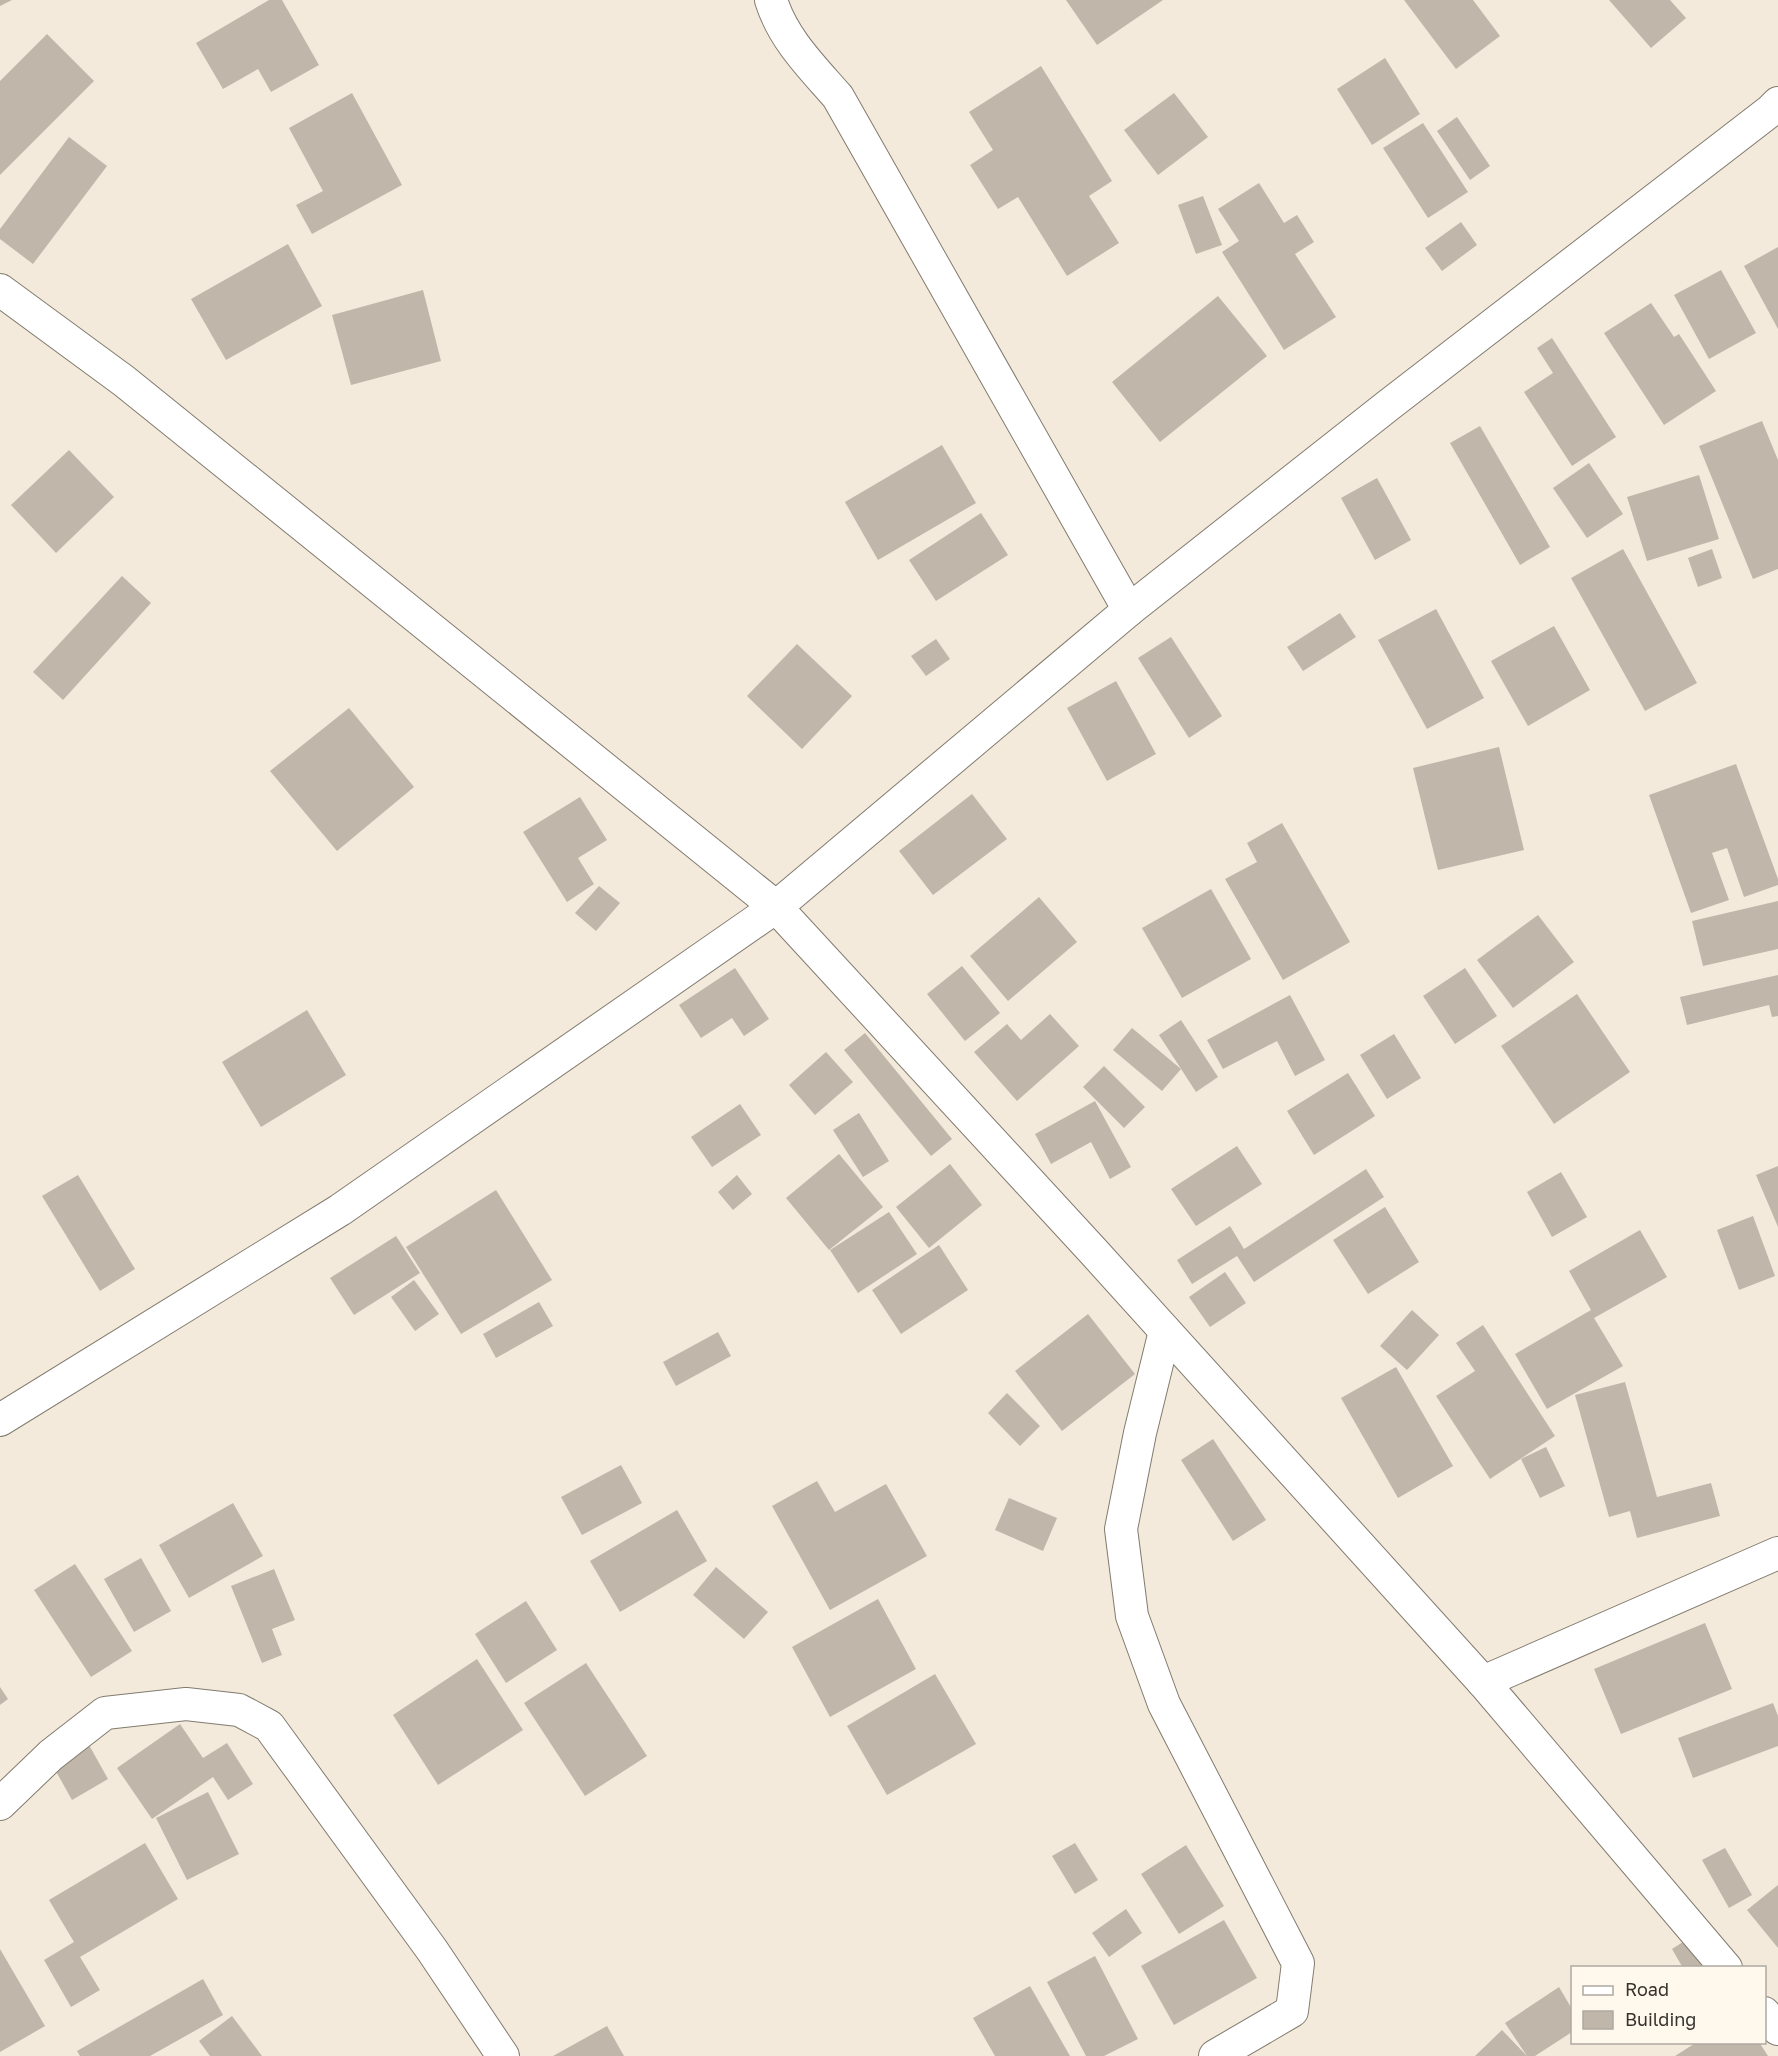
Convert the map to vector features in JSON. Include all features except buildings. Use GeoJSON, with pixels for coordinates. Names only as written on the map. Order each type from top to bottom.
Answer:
{"type":"FeatureCollection","features":[{"type":"Feature","properties":{"kind":"street"},"geometry":{"type":"LineString","coordinates":[[771,0],[777,20],[801,56],[838,97],[1129,610]]}},
{"type":"Feature","properties":{"kind":"street"},"geometry":{"type":"LineString","coordinates":[[0,1420],[340,1210],[776,907],[1129,610],[1778,103]]}},
{"type":"Feature","properties":{"kind":"street"},"geometry":{"type":"LineString","coordinates":[[0,290],[124,381],[776,907],[1483,1682],[1724,1966]]}},
{"type":"Feature","properties":{"kind":"street"},"geometry":{"type":"LineString","coordinates":[[1165,1331],[1120,1529],[1132,1616],[1164,1704],[1298,1963],[1292,2011],[1215,2056]]}},
{"type":"Feature","properties":{"kind":"street"},"geometry":{"type":"LineString","coordinates":[[1483,1682],[1778,1553]]}},
{"type":"Feature","properties":{"kind":"street"},"geometry":{"type":"LineString","coordinates":[[0,1804],[51,1755],[105,1713],[186,1704],[239,1710],[269,1726],[432,1950],[503,2056]]}},
{"type":"Feature","properties":{"kind":"street"},"geometry":{"type":"LineString","coordinates":[[1766,2015],[1778,2029]]}}]}
